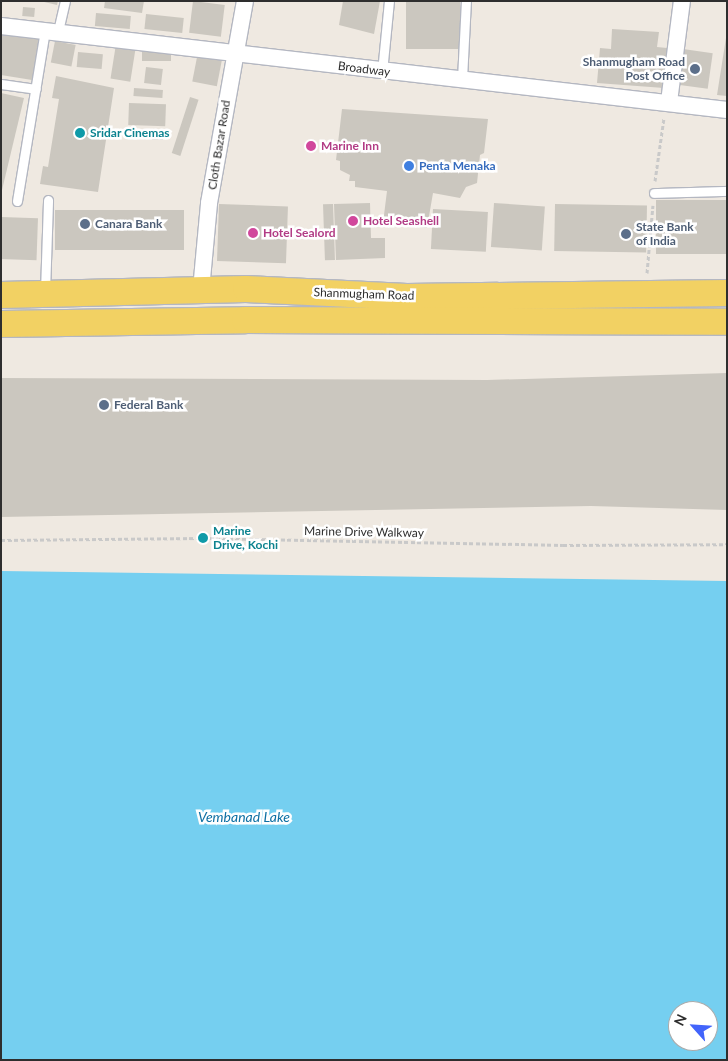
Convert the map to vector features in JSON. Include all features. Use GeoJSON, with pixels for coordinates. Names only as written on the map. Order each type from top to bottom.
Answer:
{"type":"FeatureCollection","features":[{"type":"Feature","properties":{"kind":"main road","name":"Shanmugham Road"},"geometry":{"type":"LineString","coordinates":[[1,294],[246,289],[407,297],[727,293]]}},
{"type":"Feature","properties":{"kind":"main road"},"geometry":{"type":"LineString","coordinates":[[245,320],[246,289]]}},
{"type":"Feature","properties":{"kind":"main road","name":"Shanmugham Road"},"geometry":{"type":"LineString","coordinates":[[1,324],[245,320],[727,322]]}},
{"type":"Feature","properties":{"kind":"street","name":"Cloth Bazar Road"},"geometry":{"type":"LineString","coordinates":[[201,290],[209,203],[234,52],[245,1]]}},
{"type":"Feature","properties":{"kind":"street"},"geometry":{"type":"LineString","coordinates":[[669,102],[682,1]]}},
{"type":"Feature","properties":{"kind":"street","name":"Broadway"},"geometry":{"type":"LineString","coordinates":[[1,26],[234,52],[382,72],[462,79],[727,110]]}},
{"type":"Feature","properties":{"kind":"lane"},"geometry":{"type":"LineString","coordinates":[[17,200],[36,89],[51,31],[65,1]]}},
{"type":"Feature","properties":{"kind":"lane"},"geometry":{"type":"LineString","coordinates":[[382,72],[389,1]]}},
{"type":"Feature","properties":{"kind":"lane"},"geometry":{"type":"LineString","coordinates":[[462,79],[466,1]]}},
{"type":"Feature","properties":{"kind":"lane"},"geometry":{"type":"LineString","coordinates":[[1,84],[36,89]]}},
{"type":"Feature","properties":{"kind":"lane"},"geometry":{"type":"LineString","coordinates":[[654,194],[727,191]]}},
{"type":"Feature","properties":{"kind":"lane"},"geometry":{"type":"LineString","coordinates":[[45,293],[48,200]]}},
{"type":"Feature","properties":{"kind":"path","name":"Marine Drive Walkway"},"geometry":{"type":"LineString","coordinates":[[1,540],[203,538],[563,545],[727,544]]}},
{"type":"Feature","properties":{"kind":"water","name":"Vembanad Lake"},"geometry":{"type":"Polygon","coordinates":[[[1,571],[727,581],[727,1060],[1,1060],[1,571]]]}},
{"type":"Feature","properties":{"kind":"building"},"geometry":{"type":"Polygon","coordinates":[[[40,1],[58,1],[57,5],[40,1]]]}},
{"type":"Feature","properties":{"kind":"building"},"geometry":{"type":"Polygon","coordinates":[[[105,1],[144,1],[142,13],[104,8],[105,1]]]}},
{"type":"Feature","properties":{"kind":"building"},"geometry":{"type":"Polygon","coordinates":[[[193,1],[225,5],[221,37],[189,33],[193,1]]]}},
{"type":"Feature","properties":{"kind":"building"},"geometry":{"type":"Polygon","coordinates":[[[343,1],[380,1],[374,34],[339,25],[343,1]]]}},
{"type":"Feature","properties":{"kind":"building"},"geometry":{"type":"Polygon","coordinates":[[[406,1],[460,1],[460,49],[406,49],[406,1]]]}},
{"type":"Feature","properties":{"kind":"building"},"geometry":{"type":"Polygon","coordinates":[[[23,7],[35,8],[34,17],[22,16],[23,7]]]}},
{"type":"Feature","properties":{"kind":"building"},"geometry":{"type":"Polygon","coordinates":[[[96,13],[131,16],[130,29],[95,26],[96,13]]]}},
{"type":"Feature","properties":{"kind":"building"},"geometry":{"type":"Polygon","coordinates":[[[146,14],[184,18],[182,33],[144,29],[146,14]]]}},
{"type":"Feature","properties":{"kind":"building"},"geometry":{"type":"Polygon","coordinates":[[[612,29],[659,32],[657,47],[667,48],[664,88],[597,83],[600,48],[611,49],[612,29]]]}},
{"type":"Feature","properties":{"kind":"building"},"geometry":{"type":"Polygon","coordinates":[[[1,32],[39,39],[32,80],[1,75],[1,32]]]}},
{"type":"Feature","properties":{"kind":"building"},"geometry":{"type":"Polygon","coordinates":[[[727,39],[727,96],[717,95],[727,39]]]}},
{"type":"Feature","properties":{"kind":"building"},"geometry":{"type":"Polygon","coordinates":[[[55,41],[76,45],[71,67],[51,63],[55,41]]]}},
{"type":"Feature","properties":{"kind":"building"},"geometry":{"type":"Polygon","coordinates":[[[116,44],[136,47],[130,82],[111,79],[116,44]]]}},
{"type":"Feature","properties":{"kind":"building","name":"Shanmugham Road Post Office"},"geometry":{"type":"Polygon","coordinates":[[[683,49],[713,53],[708,89],[678,85],[683,49]]]}},
{"type":"Feature","properties":{"kind":"building"},"geometry":{"type":"Polygon","coordinates":[[[142,51],[171,51],[171,61],[142,61],[142,51]]]}},
{"type":"Feature","properties":{"kind":"building"},"geometry":{"type":"Polygon","coordinates":[[[78,52],[103,54],[102,69],[77,67],[78,52]]]}},
{"type":"Feature","properties":{"kind":"building"},"geometry":{"type":"Polygon","coordinates":[[[198,52],[223,57],[217,86],[192,81],[198,52]]]}},
{"type":"Feature","properties":{"kind":"building"},"geometry":{"type":"Polygon","coordinates":[[[146,67],[163,69],[161,85],[144,83],[146,67]]]}},
{"type":"Feature","properties":{"kind":"building","name":"Sridar Cinemas"},"geometry":{"type":"Polygon","coordinates":[[[56,76],[114,88],[98,192],[40,184],[43,166],[48,167],[59,99],[52,98],[56,76]]]}},
{"type":"Feature","properties":{"kind":"building"},"geometry":{"type":"Polygon","coordinates":[[[134,88],[163,90],[162,98],[133,96],[134,88]]]}},
{"type":"Feature","properties":{"kind":"building"},"geometry":{"type":"Polygon","coordinates":[[[1,93],[24,98],[2,190],[1,190],[1,93]]]}},
{"type":"Feature","properties":{"kind":"building"},"geometry":{"type":"Polygon","coordinates":[[[190,97],[199,100],[180,156],[172,153],[190,97]]]}},
{"type":"Feature","properties":{"kind":"building"},"geometry":{"type":"Polygon","coordinates":[[[129,103],[166,104],[165,126],[128,125],[129,103]]]}},
{"type":"Feature","properties":{"kind":"building","name":"Penta Menaka"},"geometry":{"type":"Polygon","coordinates":[[[342,109],[488,119],[484,153],[480,155],[477,183],[466,187],[460,198],[433,193],[427,228],[383,223],[387,191],[355,187],[355,181],[349,181],[350,175],[340,170],[340,161],[336,160],[342,109]]]}},
{"type":"Feature","properties":{"kind":"building"},"geometry":{"type":"Polygon","coordinates":[[[152,131],[163,131],[163,140],[152,140],[152,131]]]}},
{"type":"Feature","properties":{"kind":"building"},"geometry":{"type":"Polygon","coordinates":[[[656,200],[727,200],[727,254],[656,254],[656,200]]]}},
{"type":"Feature","properties":{"kind":"building","name":"Hotel Seashell"},"geometry":{"type":"Polygon","coordinates":[[[370,203],[371,238],[385,238],[385,258],[336,260],[334,204],[370,203]]]}},
{"type":"Feature","properties":{"kind":"building"},"geometry":{"type":"Polygon","coordinates":[[[494,203],[545,207],[542,250],[491,247],[494,203]]]}},
{"type":"Feature","properties":{"kind":"building","name":"Hotel Sealord"},"geometry":{"type":"Polygon","coordinates":[[[219,204],[288,206],[286,263],[217,261],[219,204]]]}},
{"type":"Feature","properties":{"kind":"building"},"geometry":{"type":"Polygon","coordinates":[[[323,204],[333,204],[335,260],[325,260],[323,204]]]}},
{"type":"Feature","properties":{"kind":"building"},"geometry":{"type":"Polygon","coordinates":[[[555,204],[647,206],[646,253],[554,251],[555,204]]]}},
{"type":"Feature","properties":{"kind":"building"},"geometry":{"type":"Polygon","coordinates":[[[433,209],[488,212],[486,252],[431,249],[433,209]]]}},
{"type":"Feature","properties":{"kind":"building"},"geometry":{"type":"Polygon","coordinates":[[[55,210],[184,210],[184,250],[55,250],[55,210]]]}},
{"type":"Feature","properties":{"kind":"building"},"geometry":{"type":"Polygon","coordinates":[[[1,217],[38,218],[37,260],[1,259],[1,217]]]}},
{"type":"Feature","properties":{"kind":"building"},"geometry":{"type":"Polygon","coordinates":[[[727,373],[727,510],[591,506],[1,517],[1,378],[487,380],[727,373]]]}},
{"type":"Feature","properties":{"kind":"place","name":"Shanmugham Road Post Office"},"geometry":{"type":"Point","coordinates":[695,69]}},
{"type":"Feature","properties":{"kind":"place","name":"Sridar Cinemas"},"geometry":{"type":"Point","coordinates":[80,133]}},
{"type":"Feature","properties":{"kind":"place","name":"Marine Inn"},"geometry":{"type":"Point","coordinates":[311,146]}},
{"type":"Feature","properties":{"kind":"place","name":"Penta Menaka"},"geometry":{"type":"Point","coordinates":[409,166]}},
{"type":"Feature","properties":{"kind":"place","name":"Hotel Seashell"},"geometry":{"type":"Point","coordinates":[353,221]}},
{"type":"Feature","properties":{"kind":"place","name":"Canara Bank"},"geometry":{"type":"Point","coordinates":[85,224]}},
{"type":"Feature","properties":{"kind":"place","name":"Hotel Sealord"},"geometry":{"type":"Point","coordinates":[253,233]}},
{"type":"Feature","properties":{"kind":"place","name":"State Bank of India"},"geometry":{"type":"Point","coordinates":[626,234]}},
{"type":"Feature","properties":{"kind":"place","name":"Federal Bank"},"geometry":{"type":"Point","coordinates":[104,405]}},
{"type":"Feature","properties":{"kind":"place","name":"Marine Drive, Kochi"},"geometry":{"type":"Point","coordinates":[203,538]}}]}
